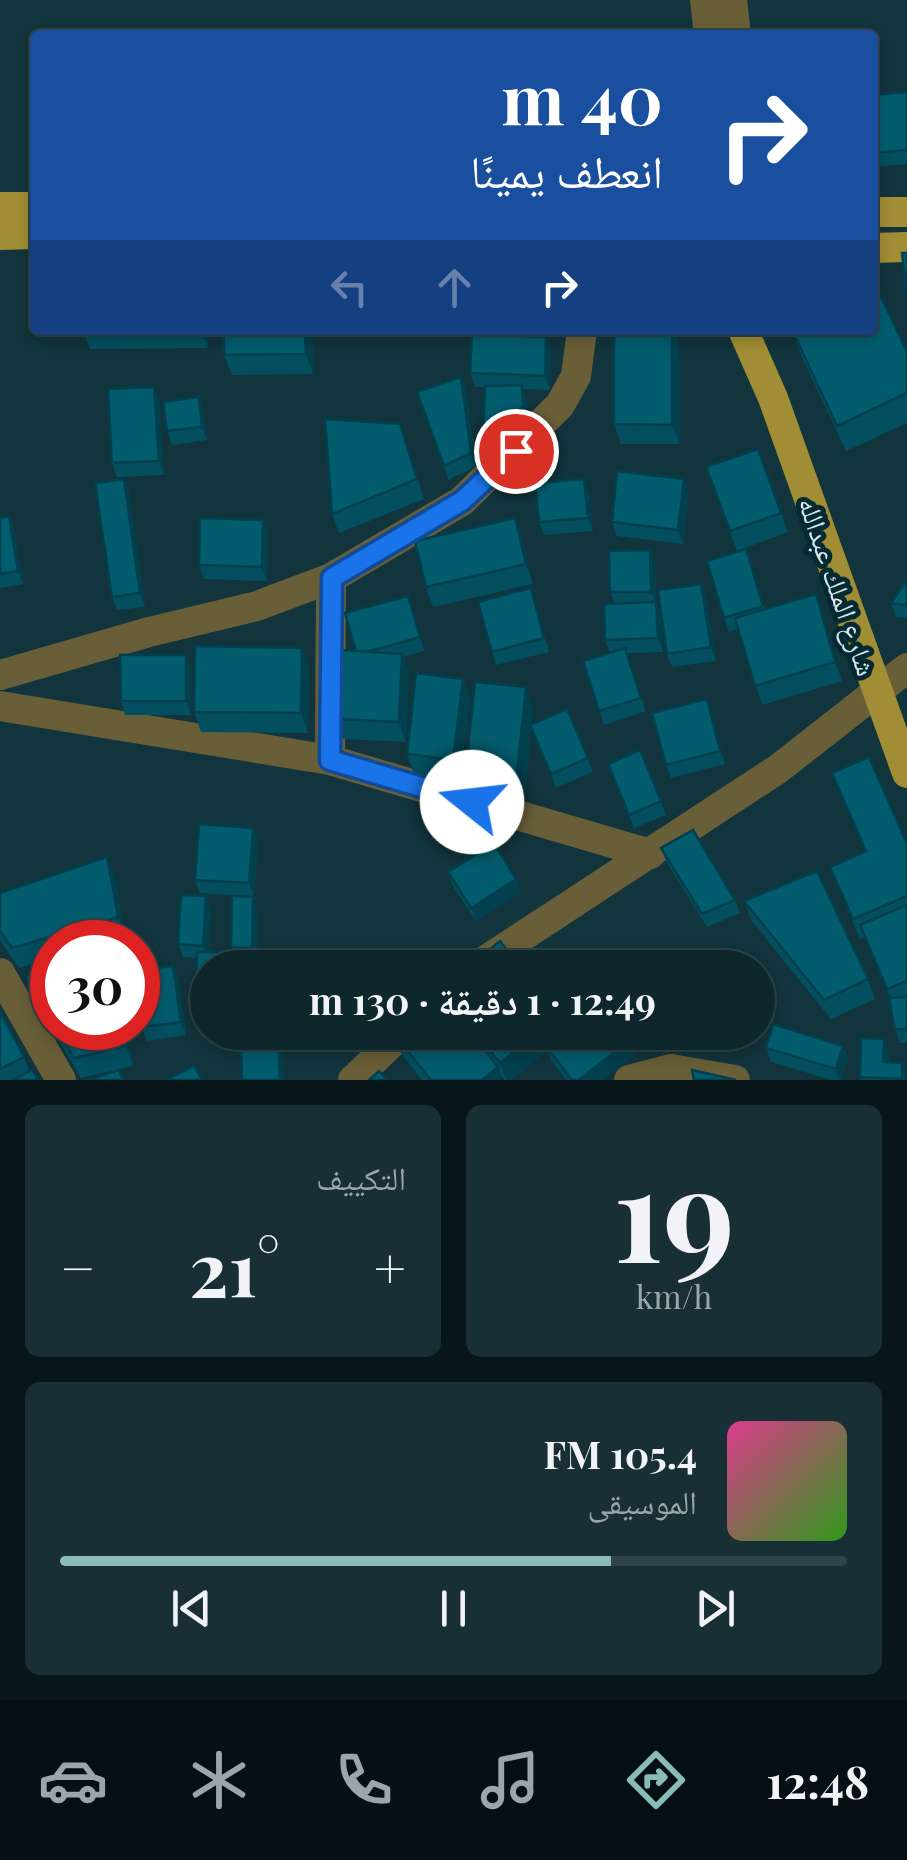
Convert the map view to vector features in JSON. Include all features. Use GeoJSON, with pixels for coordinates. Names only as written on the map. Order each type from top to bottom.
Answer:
{"type":"FeatureCollection","features":[{"type":"Feature","properties":{"kind":"main road"},"geometry":{"type":"LineString","coordinates":[[0,207],[30,207]]}},
{"type":"Feature","properties":{"kind":"main road"},"geometry":{"type":"LineString","coordinates":[[878,212],[907,212]]}},
{"type":"Feature","properties":{"kind":"main road"},"geometry":{"type":"LineString","coordinates":[[0,235],[30,234]]}},
{"type":"Feature","properties":{"kind":"main road"},"geometry":{"type":"LineString","coordinates":[[878,248],[907,247]]}},
{"type":"Feature","properties":{"kind":"main road","name":"شارع الملك عبدالله"},"geometry":{"type":"LineString","coordinates":[[746,335],[773,398],[907,773]]}},
{"type":"Feature","properties":{"kind":"main road","name":"شارع الملك عبدالله"},"geometry":{"type":"LineString","coordinates":[[767,335],[773,398]]}},
{"type":"Feature","properties":{"kind":"street"},"geometry":{"type":"LineString","coordinates":[[706,0],[709,30]]}},
{"type":"Feature","properties":{"kind":"street"},"geometry":{"type":"LineString","coordinates":[[732,0],[735,30]]}},
{"type":"Feature","properties":{"kind":"street"},"geometry":{"type":"LineString","coordinates":[[0,675],[148,632],[257,606],[332,578],[462,501],[516,451],[560,405],[576,376],[581,335]]}},
{"type":"Feature","properties":{"kind":"street"},"geometry":{"type":"LineString","coordinates":[[330,760],[332,578]]}},
{"type":"Feature","properties":{"kind":"street"},"geometry":{"type":"LineString","coordinates":[[502,950],[778,769],[907,668]]}},
{"type":"Feature","properties":{"kind":"street"},"geometry":{"type":"LineString","coordinates":[[0,706],[330,760],[650,854]]}},
{"type":"Feature","properties":{"kind":"street"},"geometry":{"type":"LineString","coordinates":[[0,974],[60,1080]]}},
{"type":"Feature","properties":{"kind":"street"},"geometry":{"type":"LineString","coordinates":[[374,1073],[390,1050]]}},
{"type":"Feature","properties":{"kind":"street"},"geometry":{"type":"LineString","coordinates":[[629,1080],[670,1068],[735,1080]]}},
{"type":"Feature","properties":{"kind":"building"},"geometry":{"type":"Polygon","coordinates":[[[907,92],[907,150],[878,152],[878,94],[907,92]]]}},
{"type":"Feature","properties":{"kind":"building"},"geometry":{"type":"Polygon","coordinates":[[[902,253],[907,253],[907,297],[902,253]]]}},
{"type":"Feature","properties":{"kind":"building"},"geometry":{"type":"Polygon","coordinates":[[[878,290],[907,352],[907,393],[837,426],[794,335],[878,335],[878,290]]]}},
{"type":"Feature","properties":{"kind":"building"},"geometry":{"type":"Polygon","coordinates":[[[224,335],[305,335],[306,354],[224,355],[224,335]]]}},
{"type":"Feature","properties":{"kind":"building"},"geometry":{"type":"Polygon","coordinates":[[[472,335],[546,337],[545,376],[470,373],[472,335]]]}},
{"type":"Feature","properties":{"kind":"building"},"geometry":{"type":"Polygon","coordinates":[[[614,335],[672,335],[672,425],[614,424],[614,335]]]}},
{"type":"Feature","properties":{"kind":"building"},"geometry":{"type":"Polygon","coordinates":[[[461,377],[471,453],[444,466],[417,392],[461,377]]]}},
{"type":"Feature","properties":{"kind":"building"},"geometry":{"type":"Polygon","coordinates":[[[522,385],[523,407],[483,437],[485,386],[522,385]]]}},
{"type":"Feature","properties":{"kind":"building"},"geometry":{"type":"Polygon","coordinates":[[[154,387],[159,461],[112,463],[108,389],[154,387]]]}},
{"type":"Feature","properties":{"kind":"building"},"geometry":{"type":"Polygon","coordinates":[[[199,397],[202,427],[167,431],[163,402],[199,397]]]}},
{"type":"Feature","properties":{"kind":"building"},"geometry":{"type":"Polygon","coordinates":[[[325,419],[400,424],[417,479],[332,514],[325,419]]]}},
{"type":"Feature","properties":{"kind":"building"},"geometry":{"type":"Polygon","coordinates":[[[758,449],[781,513],[730,531],[706,467],[758,449]]]}},
{"type":"Feature","properties":{"kind":"building"},"geometry":{"type":"Polygon","coordinates":[[[617,471],[684,479],[678,530],[612,522],[617,471]]]}},
{"type":"Feature","properties":{"kind":"building"},"geometry":{"type":"Polygon","coordinates":[[[124,479],[140,593],[112,597],[95,483],[124,479]]]}},
{"type":"Feature","properties":{"kind":"building"},"geometry":{"type":"Polygon","coordinates":[[[584,479],[588,518],[539,522],[535,483],[584,479]]]}},
{"type":"Feature","properties":{"kind":"building"},"geometry":{"type":"Polygon","coordinates":[[[9,516],[18,571],[0,574],[0,518],[9,516]]]}},
{"type":"Feature","properties":{"kind":"building"},"geometry":{"type":"Polygon","coordinates":[[[200,518],[263,520],[262,567],[199,565],[200,518]]]}},
{"type":"Feature","properties":{"kind":"building"},"geometry":{"type":"Polygon","coordinates":[[[515,518],[526,564],[426,587],[415,541],[515,518]]]}},
{"type":"Feature","properties":{"kind":"building"},"geometry":{"type":"Polygon","coordinates":[[[746,549],[763,606],[724,618],[707,561],[746,549]]]}},
{"type":"Feature","properties":{"kind":"building"},"geometry":{"type":"Polygon","coordinates":[[[650,550],[651,592],[610,592],[609,551],[650,550]]]}},
{"type":"Feature","properties":{"kind":"building"},"geometry":{"type":"Polygon","coordinates":[[[907,580],[907,605],[891,603],[907,580]]]}},
{"type":"Feature","properties":{"kind":"building"},"geometry":{"type":"Polygon","coordinates":[[[701,584],[711,647],[667,654],[658,590],[701,584]]]}},
{"type":"Feature","properties":{"kind":"building"},"geometry":{"type":"Polygon","coordinates":[[[531,588],[544,638],[492,652],[478,602],[531,588]]]}},
{"type":"Feature","properties":{"kind":"building"},"geometry":{"type":"Polygon","coordinates":[[[816,594],[835,662],[755,686],[735,618],[816,594]]]}},
{"type":"Feature","properties":{"kind":"building"},"geometry":{"type":"Polygon","coordinates":[[[408,596],[420,637],[367,652],[356,651],[345,613],[408,596]]]}},
{"type":"Feature","properties":{"kind":"building"},"geometry":{"type":"Polygon","coordinates":[[[656,602],[658,638],[605,640],[604,604],[656,602]]]}},
{"type":"Feature","properties":{"kind":"building"},"geometry":{"type":"Polygon","coordinates":[[[195,646],[302,648],[301,713],[194,712],[195,646]]]}},
{"type":"Feature","properties":{"kind":"building"},"geometry":{"type":"Polygon","coordinates":[[[625,648],[641,698],[599,711],[583,661],[625,648]]]}},
{"type":"Feature","properties":{"kind":"building"},"geometry":{"type":"Polygon","coordinates":[[[339,650],[402,654],[399,722],[336,719],[339,650]]]}},
{"type":"Feature","properties":{"kind":"building"},"geometry":{"type":"Polygon","coordinates":[[[120,655],[186,655],[186,701],[121,701],[120,655]]]}},
{"type":"Feature","properties":{"kind":"building"},"geometry":{"type":"Polygon","coordinates":[[[416,673],[463,679],[453,760],[407,754],[416,673]]]}},
{"type":"Feature","properties":{"kind":"building"},"geometry":{"type":"Polygon","coordinates":[[[475,682],[526,687],[516,783],[465,778],[475,682]]]}},
{"type":"Feature","properties":{"kind":"building"},"geometry":{"type":"Polygon","coordinates":[[[707,699],[720,751],[666,765],[652,713],[707,699]]]}},
{"type":"Feature","properties":{"kind":"building"},"geometry":{"type":"Polygon","coordinates":[[[567,709],[588,758],[551,774],[530,725],[567,709]]]}},
{"type":"Feature","properties":{"kind":"building"},"geometry":{"type":"Polygon","coordinates":[[[640,750],[661,801],[629,815],[608,764],[640,750]]]}},
{"type":"Feature","properties":{"kind":"building"},"geometry":{"type":"Polygon","coordinates":[[[869,757],[907,844],[907,896],[853,919],[830,867],[866,851],[832,773],[869,757]]]}},
{"type":"Feature","properties":{"kind":"building"},"geometry":{"type":"Polygon","coordinates":[[[199,824],[253,828],[249,883],[195,880],[199,824]]]}},
{"type":"Feature","properties":{"kind":"building"},"geometry":{"type":"Polygon","coordinates":[[[693,830],[735,900],[702,914],[661,848],[693,830]]]}},
{"type":"Feature","properties":{"kind":"building"},"geometry":{"type":"Polygon","coordinates":[[[494,843],[516,879],[471,908],[448,872],[494,843]]]}},
{"type":"Feature","properties":{"kind":"building"},"geometry":{"type":"Polygon","coordinates":[[[107,857],[118,917],[30,920],[30,943],[12,948],[0,931],[0,893],[107,857]]]}},
{"type":"Feature","properties":{"kind":"building"},"geometry":{"type":"Polygon","coordinates":[[[817,871],[868,979],[824,1000],[744,901],[817,871]]]}},
{"type":"Feature","properties":{"kind":"building"},"geometry":{"type":"Polygon","coordinates":[[[181,895],[206,896],[203,946],[178,944],[181,895]]]}},
{"type":"Feature","properties":{"kind":"building"},"geometry":{"type":"Polygon","coordinates":[[[232,896],[253,897],[252,948],[231,948],[232,896]]]}},
{"type":"Feature","properties":{"kind":"building"},"geometry":{"type":"Polygon","coordinates":[[[907,905],[907,981],[887,989],[860,925],[907,905]]]}},
{"type":"Feature","properties":{"kind":"building"},"geometry":{"type":"Polygon","coordinates":[[[500,941],[507,950],[489,950],[500,941]]]}},
{"type":"Feature","properties":{"kind":"building"},"geometry":{"type":"Polygon","coordinates":[[[173,966],[181,1022],[160,1025],[160,967],[173,966]]]}},
{"type":"Feature","properties":{"kind":"building"},"geometry":{"type":"Polygon","coordinates":[[[907,997],[907,1029],[895,1029],[889,998],[907,997]]]}},
{"type":"Feature","properties":{"kind":"building"},"geometry":{"type":"Polygon","coordinates":[[[0,1011],[24,1057],[0,1069],[0,1011]]]}},
{"type":"Feature","properties":{"kind":"building"},"geometry":{"type":"Polygon","coordinates":[[[775,1025],[843,1046],[836,1069],[773,1050],[775,1025]]]}},
{"type":"Feature","properties":{"kind":"building"},"geometry":{"type":"Polygon","coordinates":[[[861,1038],[884,1039],[883,1062],[902,1063],[902,1079],[860,1077],[861,1038]]]}},
{"type":"Feature","properties":{"kind":"building"},"geometry":{"type":"Polygon","coordinates":[[[69,1050],[109,1050],[74,1058],[69,1050]]]}},
{"type":"Feature","properties":{"kind":"building"},"geometry":{"type":"Polygon","coordinates":[[[241,1050],[279,1050],[280,1080],[242,1080],[241,1050]]]}},
{"type":"Feature","properties":{"kind":"building"},"geometry":{"type":"Polygon","coordinates":[[[407,1050],[484,1050],[498,1067],[482,1080],[431,1080],[407,1050]]]}},
{"type":"Feature","properties":{"kind":"building"},"geometry":{"type":"Polygon","coordinates":[[[490,1050],[516,1050],[500,1063],[490,1050]]]}},
{"type":"Feature","properties":{"kind":"building"},"geometry":{"type":"Polygon","coordinates":[[[549,1050],[618,1050],[578,1080],[572,1080],[549,1050]]]}},
{"type":"Feature","properties":{"kind":"building"},"geometry":{"type":"Polygon","coordinates":[[[194,1066],[202,1080],[166,1080],[194,1066]]]}},
{"type":"Feature","properties":{"kind":"building"},"geometry":{"type":"Polygon","coordinates":[[[32,1070],[38,1080],[13,1080],[32,1070]]]}},
{"type":"Feature","properties":{"kind":"building"},"geometry":{"type":"Polygon","coordinates":[[[119,1070],[123,1080],[87,1080],[119,1070]]]}},
{"type":"Feature","properties":{"kind":"building"},"geometry":{"type":"Polygon","coordinates":[[[692,1070],[736,1080],[694,1080],[692,1070]]]}},
{"type":"Feature","properties":{"kind":"building"},"geometry":{"type":"Polygon","coordinates":[[[379,1071],[387,1080],[369,1080],[379,1071]]]}},
{"type":"Feature","properties":{"kind":"route"},"geometry":{"type":"LineString","coordinates":[[472,802],[330,760],[332,578],[462,501],[516,451]]}}]}
